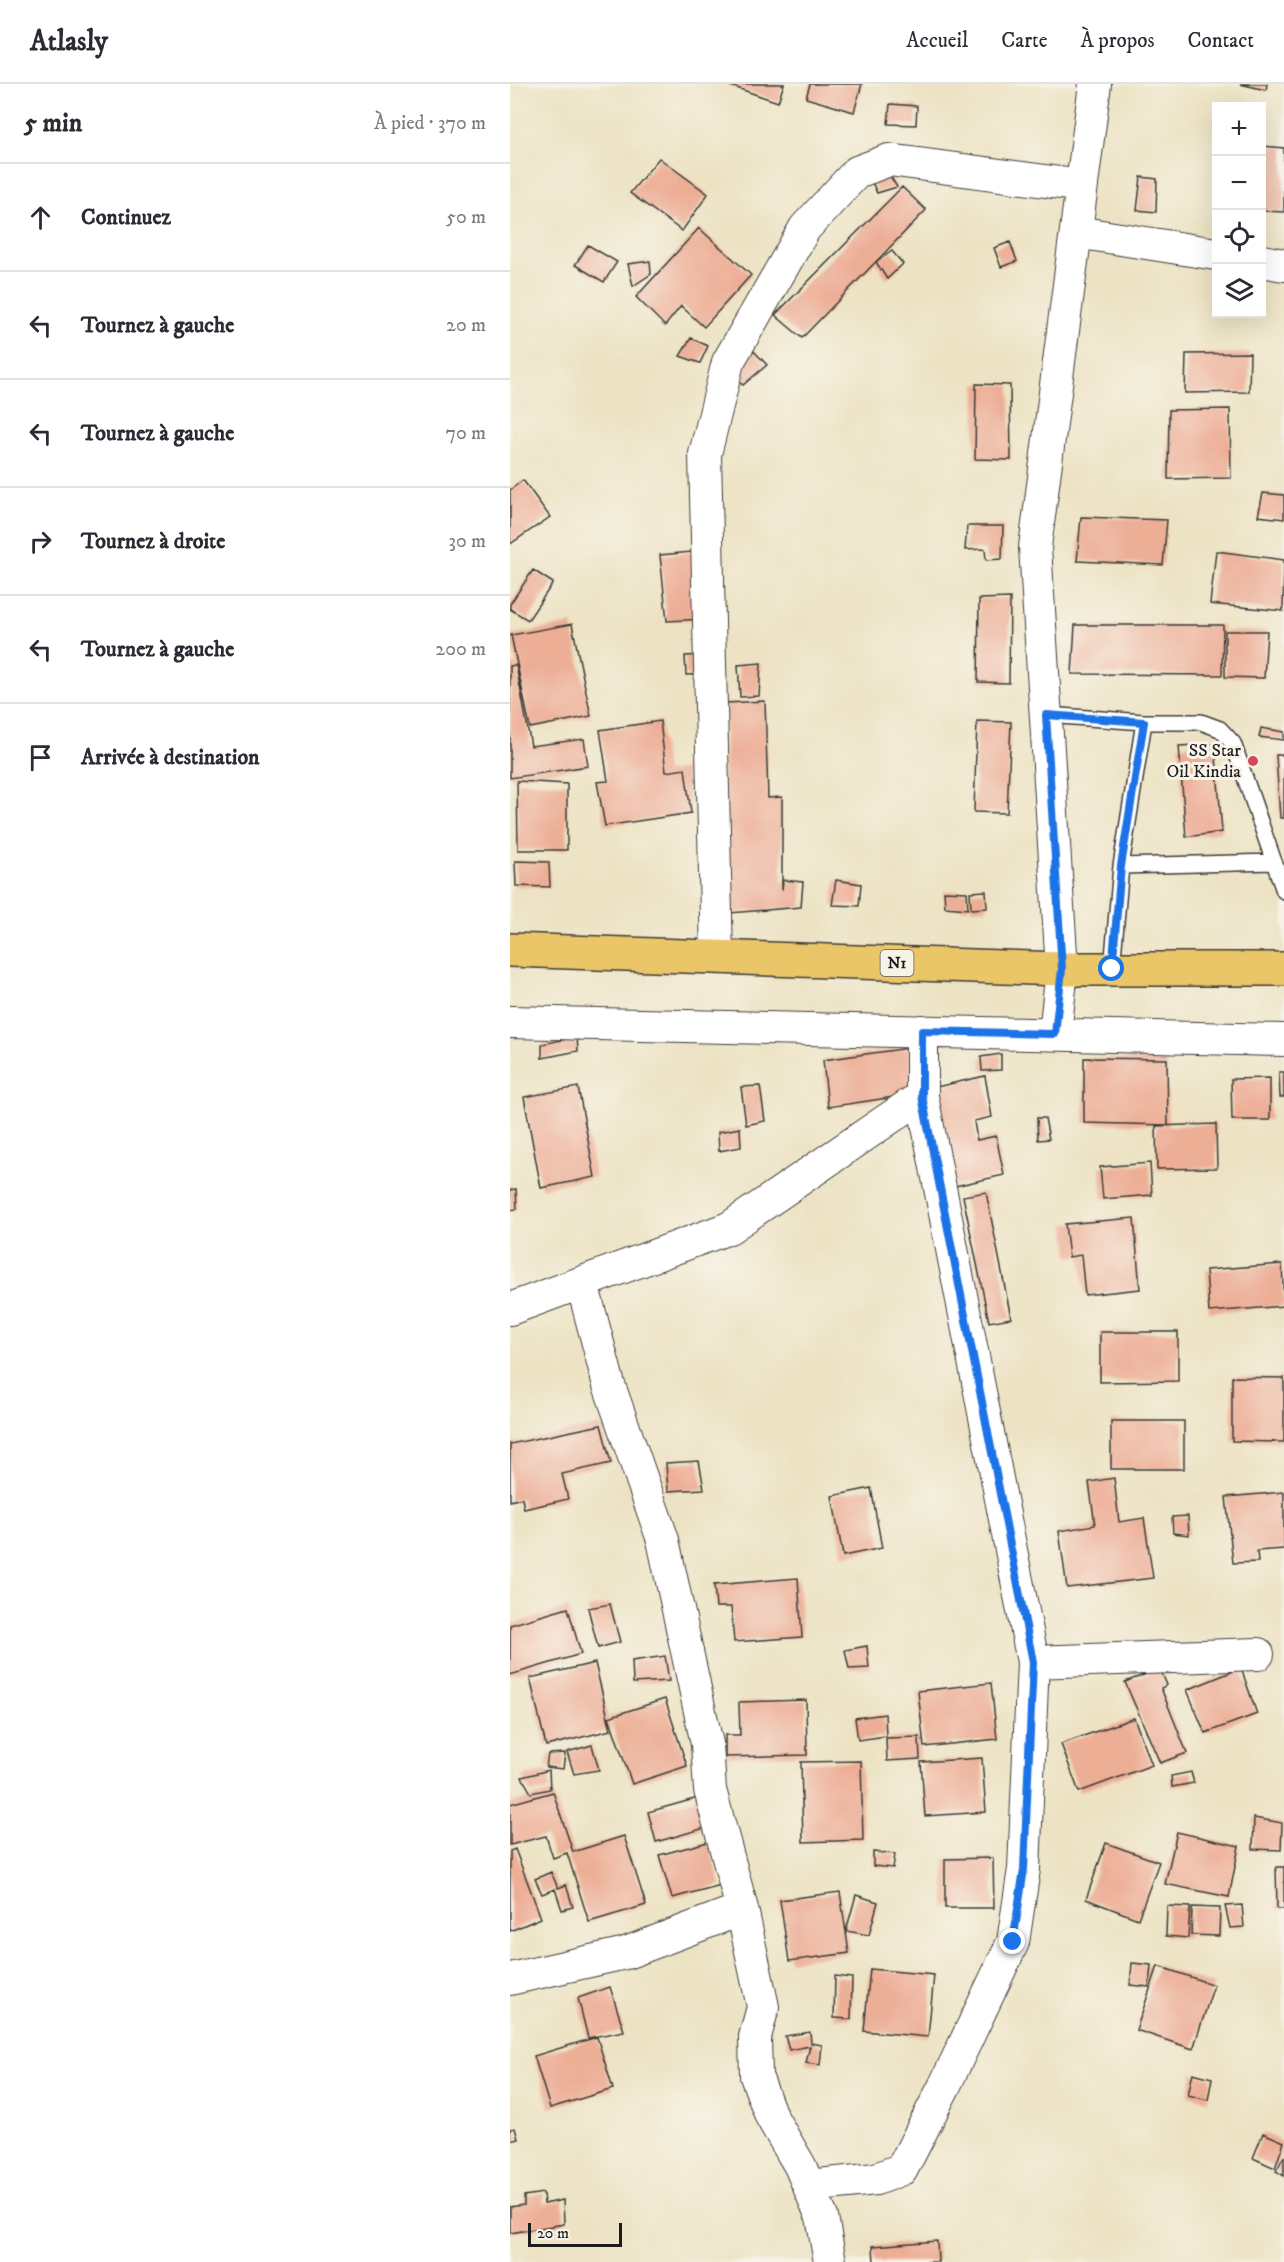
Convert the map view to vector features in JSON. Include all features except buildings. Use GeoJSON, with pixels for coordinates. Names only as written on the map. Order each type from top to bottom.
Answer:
{"type":"FeatureCollection","features":[{"type":"Feature","properties":{"kind":"highway","name":"N1"},"geometry":{"type":"LineString","coordinates":[[510,950],[1062,969],[1284,969]]}},
{"type":"Feature","properties":{"kind":"street"},"geometry":{"type":"LineString","coordinates":[[1055,1034],[1062,969],[1035,547],[1095,84]]}},
{"type":"Feature","properties":{"kind":"street"},"geometry":{"type":"LineString","coordinates":[[717,957],[705,454],[728,362],[804,228],[857,172],[890,160],[1082,186]]}},
{"type":"Feature","properties":{"kind":"street"},"geometry":{"type":"LineString","coordinates":[[1076,232],[1212,253]]}},
{"type":"Feature","properties":{"kind":"street"},"geometry":{"type":"LineString","coordinates":[[1266,262],[1284,264]]}},
{"type":"Feature","properties":{"kind":"street"},"geometry":{"type":"LineString","coordinates":[[510,1022],[1284,1040]]}},
{"type":"Feature","properties":{"kind":"street"},"geometry":{"type":"LineString","coordinates":[[809,2186],[876,2179],[902,2169],[944,2088],[1013,1942],[1024,1869],[1033,1662],[922,1096],[922,1031]]}},
{"type":"Feature","properties":{"kind":"street"},"geometry":{"type":"LineString","coordinates":[[510,1309],[729,1228],[922,1096]]}},
{"type":"Feature","properties":{"kind":"street"},"geometry":{"type":"LineString","coordinates":[[582,1282],[609,1385],[663,1540],[707,1744],[710,1790],[742,1910],[763,2007],[755,2037],[756,2076],[771,2116],[800,2166],[822,2217],[830,2262]]}},
{"type":"Feature","properties":{"kind":"street"},"geometry":{"type":"LineString","coordinates":[[1033,1662],[1258,1654]]}},
{"type":"Feature","properties":{"kind":"street"},"geometry":{"type":"LineString","coordinates":[[510,1980],[626,1953],[742,1910]]}},
{"type":"Feature","properties":{"kind":"lane"},"geometry":{"type":"LineString","coordinates":[[1046,715],[1144,722],[1201,722],[1220,729],[1233,743],[1284,891]]}},
{"type":"Feature","properties":{"kind":"lane"},"geometry":{"type":"LineString","coordinates":[[1112,969],[1121,866],[1144,722]]}},
{"type":"Feature","properties":{"kind":"lane"},"geometry":{"type":"LineString","coordinates":[[1121,866],[1274,862]]}},
{"type":"Feature","properties":{"kind":"place","name":"SS Star Oil Kindia"},"geometry":{"type":"Point","coordinates":[1253,761]}},
{"type":"Feature","properties":{"kind":"route"},"geometry":{"type":"LineString","coordinates":[[1013,1942],[1024,1869],[1033,1662],[922,1096],[922,1031],[1055,1034],[1062,969],[1046,715],[1144,722],[1136,784],[1121,866],[1112,969]]}}]}
